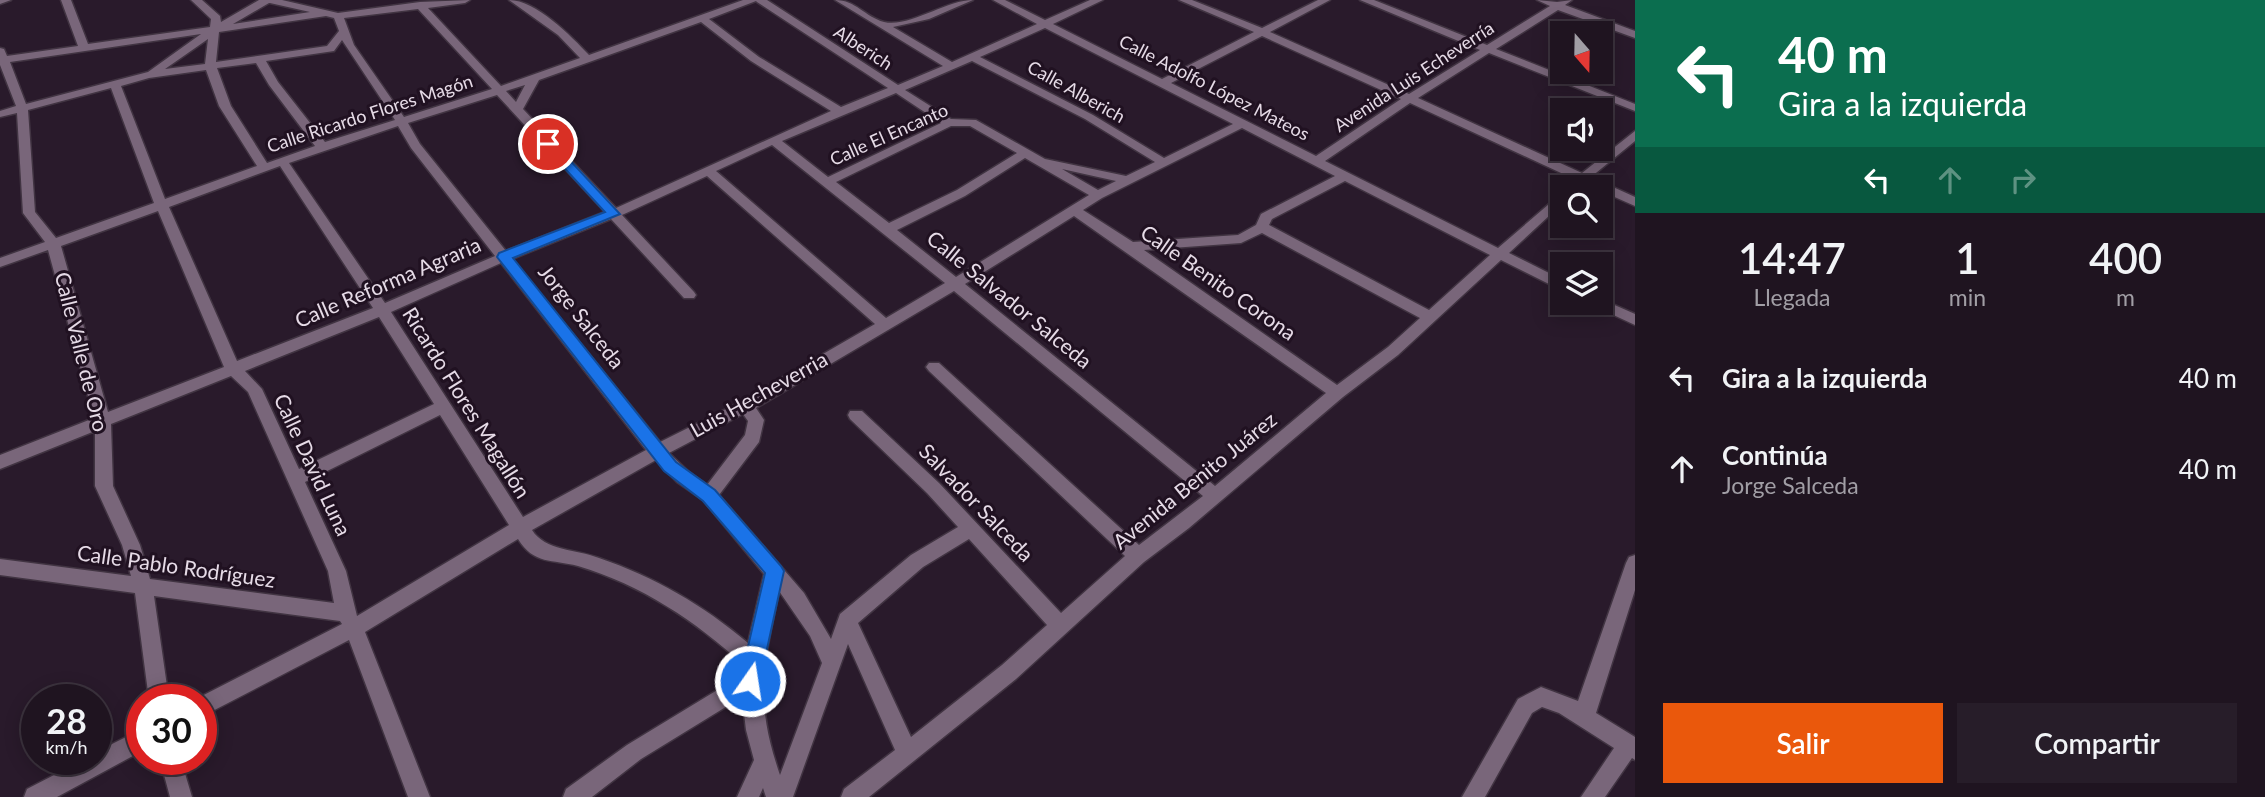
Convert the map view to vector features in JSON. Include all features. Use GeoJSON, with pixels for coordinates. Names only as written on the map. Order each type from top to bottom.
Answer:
{"type":"FeatureCollection","features":[{"type":"Feature","properties":{"kind":"street"},"geometry":{"type":"LineString","coordinates":[[0,1],[6,0]]}},
{"type":"Feature","properties":{"kind":"street"},"geometry":{"type":"LineString","coordinates":[[66,0],[84,48]]}},
{"type":"Feature","properties":{"kind":"street"},"geometry":{"type":"LineString","coordinates":[[196,0],[216,18],[211,47],[215,86],[264,167]]}},
{"type":"Feature","properties":{"kind":"street"},"geometry":{"type":"LineString","coordinates":[[149,75],[215,29],[268,0],[332,15]]}},
{"type":"Feature","properties":{"kind":"street"},"geometry":{"type":"LineString","coordinates":[[386,10],[408,0]]}},
{"type":"Feature","properties":{"kind":"street"},"geometry":{"type":"LineString","coordinates":[[1,55],[84,48],[215,29],[464,0]]}},
{"type":"Feature","properties":{"kind":"street"},"geometry":{"type":"LineString","coordinates":[[514,0],[562,33],[586,58]]}},
{"type":"Feature","properties":{"kind":"street","name":"Calle Ricardo Flores Magón"},"geometry":{"type":"LineString","coordinates":[[0,262],[264,167],[500,90],[752,0]]}},
{"type":"Feature","properties":{"kind":"street","name":"Alberich"},"geometry":{"type":"LineString","coordinates":[[760,0],[949,123]]}},
{"type":"Feature","properties":{"kind":"street"},"geometry":{"type":"LineString","coordinates":[[840,0],[951,66]]}},
{"type":"Feature","properties":{"kind":"street"},"geometry":{"type":"LineString","coordinates":[[881,24],[901,24],[927,19],[968,0]]}},
{"type":"Feature","properties":{"kind":"street","name":"Calle Adolfo López Mateos"},"geometry":{"type":"LineString","coordinates":[[998,0],[1550,280]]}},
{"type":"Feature","properties":{"kind":"street","name":"Calle Reforma Agraria"},"geometry":{"type":"LineString","coordinates":[[0,462],[382,310],[504,257],[613,214],[839,111],[951,66],[1098,0]]}},
{"type":"Feature","properties":{"kind":"street"},"geometry":{"type":"LineString","coordinates":[[1184,0],[1408,99],[1561,175]]}},
{"type":"Feature","properties":{"kind":"street"},"geometry":{"type":"LineString","coordinates":[[1164,82],[1325,0]]}},
{"type":"Feature","properties":{"kind":"street"},"geometry":{"type":"LineString","coordinates":[[1365,0],[1635,108]]}},
{"type":"Feature","properties":{"kind":"street"},"geometry":{"type":"LineString","coordinates":[[1542,0],[1558,2],[1635,28]]}},
{"type":"Feature","properties":{"kind":"street"},"geometry":{"type":"LineString","coordinates":[[1558,2],[1635,35]]}},
{"type":"Feature","properties":{"kind":"street","name":"Avenida Luis Echeverría"},"geometry":{"type":"LineString","coordinates":[[1317,161],[1558,2]]}},
{"type":"Feature","properties":{"kind":"street"},"geometry":{"type":"LineString","coordinates":[[420,5],[689,295]]}},
{"type":"Feature","properties":{"kind":"street","name":"Jorge Salceda"},"geometry":{"type":"LineString","coordinates":[[332,15],[415,145],[657,451],[683,477],[709,495],[797,598],[817,630],[832,663]]}},
{"type":"Feature","properties":{"kind":"street"},"geometry":{"type":"LineString","coordinates":[[701,17],[755,59],[839,111]]}},
{"type":"Feature","properties":{"kind":"street"},"geometry":{"type":"LineString","coordinates":[[0,114],[149,75],[330,49],[343,32]]}},
{"type":"Feature","properties":{"kind":"street","name":"Calle Valle de Oro"},"geometry":{"type":"LineString","coordinates":[[1,55],[22,108],[29,213],[53,243],[103,422],[104,486],[131,545],[143,586],[157,684]]}},
{"type":"Feature","properties":{"kind":"street","name":"Calle Alberich"},"geometry":{"type":"LineString","coordinates":[[971,56],[1089,117],[1163,162]]}},
{"type":"Feature","properties":{"kind":"street"},"geometry":{"type":"LineString","coordinates":[[260,60],[273,83],[322,147]]}},
{"type":"Feature","properties":{"kind":"street"},"geometry":{"type":"LineString","coordinates":[[517,109],[535,77]]}},
{"type":"Feature","properties":{"kind":"street","name":"Calle David Luna"},"geometry":{"type":"LineString","coordinates":[[114,83],[161,204],[233,369],[254,389],[337,570],[350,620],[419,797]]}},
{"type":"Feature","properties":{"kind":"street","name":"Calle El Encanto"},"geometry":{"type":"LineString","coordinates":[[829,181],[949,123],[964,121],[989,131],[1025,153]]}},
{"type":"Feature","properties":{"kind":"street","name":"Luis Hecheverria"},"geometry":{"type":"LineString","coordinates":[[217,699],[350,620],[657,451],[746,406],[955,284],[1098,195],[1244,123]]}},
{"type":"Feature","properties":{"kind":"street"},"geometry":{"type":"LineString","coordinates":[[1587,175],[1635,135]]}},
{"type":"Feature","properties":{"kind":"street","name":"Calle Salvador Salceda"},"geometry":{"type":"LineString","coordinates":[[773,141],[829,181],[1215,496]]}},
{"type":"Feature","properties":{"kind":"street"},"geometry":{"type":"LineString","coordinates":[[888,229],[961,193],[1025,153],[1098,195]]}},
{"type":"Feature","properties":{"kind":"street","name":"Ricardo Flores Magallón"},"geometry":{"type":"LineString","coordinates":[[282,161],[382,310],[532,547],[541,552],[573,557],[611,570],[682,603],[723,633],[752,671]]}},
{"type":"Feature","properties":{"kind":"street"},"geometry":{"type":"LineString","coordinates":[[1041,162],[1054,162],[1127,180]]}},
{"type":"Feature","properties":{"kind":"street"},"geometry":{"type":"LineString","coordinates":[[709,171],[884,325]]}},
{"type":"Feature","properties":{"kind":"street"},"geometry":{"type":"LineString","coordinates":[[1130,247],[1241,239],[1262,227],[1266,217],[1346,175]]}},
{"type":"Feature","properties":{"kind":"street"},"geometry":{"type":"LineString","coordinates":[[1613,195],[1635,202]]}},
{"type":"Feature","properties":{"kind":"street","name":"Avenida Benito Juárez"},"geometry":{"type":"LineString","coordinates":[[852,797],[1009,672],[1138,556],[1215,496],[1337,393],[1393,351],[1550,208]]}},
{"type":"Feature","properties":{"kind":"street","name":"Calle Benito Corona"},"geometry":{"type":"LineString","coordinates":[[1074,210],[1337,393]]}},
{"type":"Feature","properties":{"kind":"street"},"geometry":{"type":"LineString","coordinates":[[1262,227],[1431,317]]}},
{"type":"Feature","properties":{"kind":"street"},"geometry":{"type":"LineString","coordinates":[[1613,310],[1635,320]]}},
{"type":"Feature","properties":{"kind":"street"},"geometry":{"type":"LineString","coordinates":[[934,367],[1138,556]]}},
{"type":"Feature","properties":{"kind":"street"},"geometry":{"type":"LineString","coordinates":[[294,479],[444,406]]}},
{"type":"Feature","properties":{"kind":"street"},"geometry":{"type":"LineString","coordinates":[[709,495],[753,437],[756,421],[746,406]]}},
{"type":"Feature","properties":{"kind":"street","name":"Salvador Salceda"},"geometry":{"type":"LineString","coordinates":[[856,415],[933,488],[969,530],[1060,625]]}},
{"type":"Feature","properties":{"kind":"street"},"geometry":{"type":"LineString","coordinates":[[779,797],[847,620],[917,561],[969,530]]}},
{"type":"Feature","properties":{"kind":"street"},"geometry":{"type":"LineString","coordinates":[[1585,717],[1589,697],[1635,563]]}},
{"type":"Feature","properties":{"kind":"street","name":"Calle Pablo Rodríguez"},"geometry":{"type":"LineString","coordinates":[[0,567],[143,586],[350,620]]}},
{"type":"Feature","properties":{"kind":"street"},"geometry":{"type":"LineString","coordinates":[[774,571],[752,671],[754,721],[779,797]]}},
{"type":"Feature","properties":{"kind":"street"},"geometry":{"type":"LineString","coordinates":[[847,620],[907,753]]}},
{"type":"Feature","properties":{"kind":"street"},"geometry":{"type":"LineString","coordinates":[[575,797],[634,752],[752,671]]}},
{"type":"Feature","properties":{"kind":"street"},"geometry":{"type":"LineString","coordinates":[[1473,797],[1525,706],[1541,696],[1551,698],[1585,717],[1632,747],[1592,797]]}},
{"type":"Feature","properties":{"kind":"street"},"geometry":{"type":"LineString","coordinates":[[35,797],[126,748]]}},
{"type":"Feature","properties":{"kind":"street"},"geometry":{"type":"LineString","coordinates":[[748,797],[765,759]]}},
{"type":"Feature","properties":{"kind":"street"},"geometry":{"type":"LineString","coordinates":[[175,775],[181,797]]}},
{"type":"Feature","properties":{"kind":"route"},"geometry":{"type":"LineString","coordinates":[[548,144],[613,214],[504,257],[670,467],[709,495],[774,571],[764,628],[750,681]]}}]}
